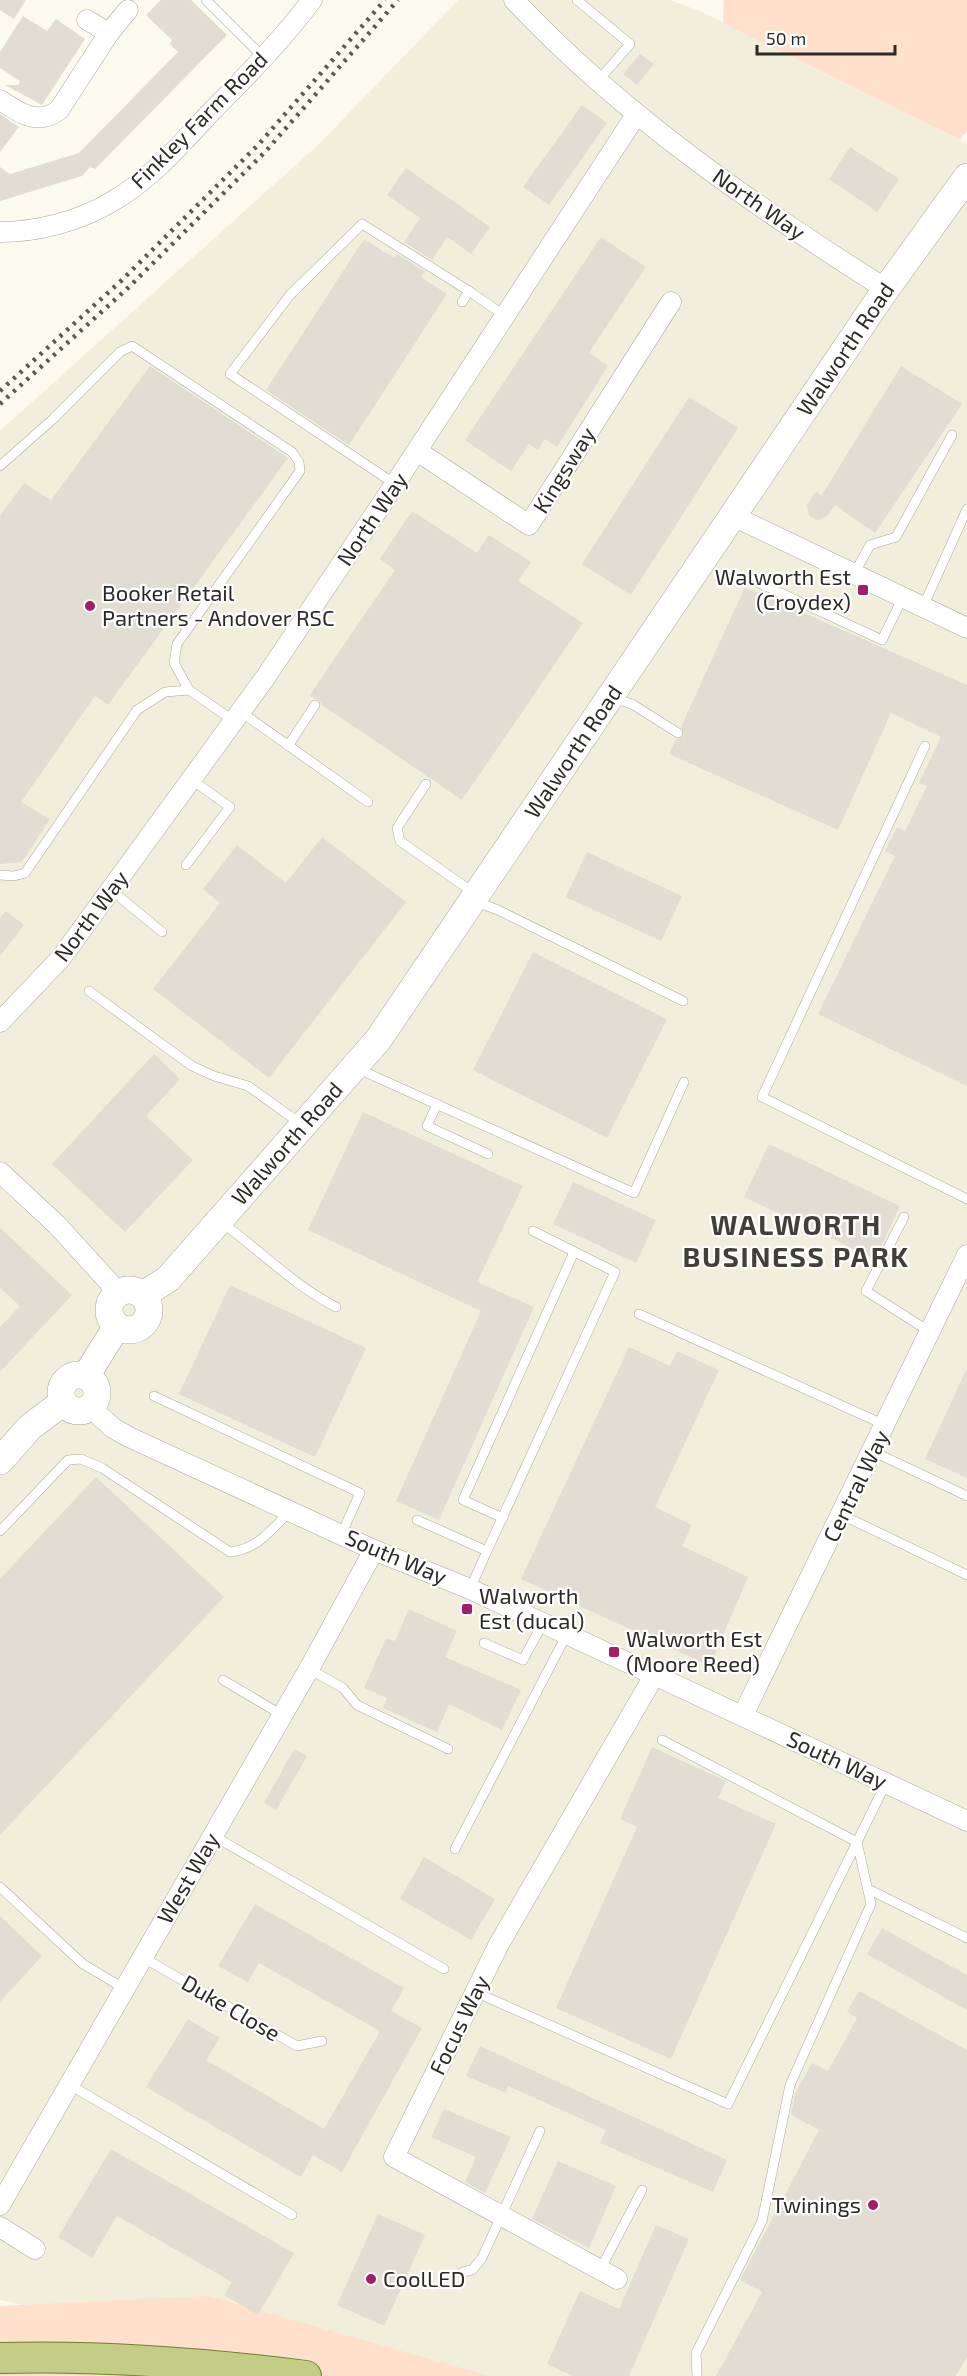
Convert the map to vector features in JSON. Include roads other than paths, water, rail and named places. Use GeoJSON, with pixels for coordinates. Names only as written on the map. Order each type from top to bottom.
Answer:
{"type":"FeatureCollection","features":[{"type":"Feature","properties":{"kind":"main road"},"geometry":{"type":"LineString","coordinates":[[0,2358],[89,2357],[180,2362],[306,2376]]}},
{"type":"Feature","properties":{"kind":"street","name":"Finkley Farm Road"},"geometry":{"type":"LineString","coordinates":[[0,232],[51,226],[114,201],[137,185],[185,140],[263,57],[312,0]]}},
{"type":"Feature","properties":{"kind":"street","name":"North Way"},"geometry":{"type":"LineString","coordinates":[[514,0],[636,115],[748,198],[886,289]]}},
{"type":"Feature","properties":{"kind":"street"},"geometry":{"type":"LineString","coordinates":[[0,100],[31,118],[53,115],[66,101],[108,33],[128,10]]}},
{"type":"Feature","properties":{"kind":"street"},"geometry":{"type":"LineString","coordinates":[[87,20],[108,33]]}},
{"type":"Feature","properties":{"kind":"street","name":"North Way"},"geometry":{"type":"LineString","coordinates":[[0,1022],[61,958],[237,717],[417,451],[636,115]]}},
{"type":"Feature","properties":{"kind":"street","name":"Walworth Road"},"geometry":{"type":"LineString","coordinates":[[130,1294],[168,1279],[378,1040],[886,289],[967,177]]}},
{"type":"Feature","properties":{"kind":"street","name":"Kingsway"},"geometry":{"type":"LineString","coordinates":[[417,451],[529,525],[671,302]]}},
{"type":"Feature","properties":{"kind":"street"},"geometry":{"type":"LineString","coordinates":[[733,516],[967,628]]}},
{"type":"Feature","properties":{"kind":"street"},"geometry":{"type":"LineString","coordinates":[[0,1172],[130,1294],[108,1309],[112,1322],[117,1326],[86,1376]]}},
{"type":"Feature","properties":{"kind":"street","name":"Central Way"},"geometry":{"type":"LineString","coordinates":[[743,1715],[967,1255]]}},
{"type":"Feature","properties":{"kind":"street"},"geometry":{"type":"LineString","coordinates":[[78,1375],[86,1376],[91,1380],[97,1391],[97,1397],[91,1408],[73,1411],[63,1403],[60,1390],[67,1379],[78,1375]]}},
{"type":"Feature","properties":{"kind":"street"},"geometry":{"type":"LineString","coordinates":[[0,1461],[30,1426],[63,1403]]}},
{"type":"Feature","properties":{"kind":"street","name":"South Way"},"geometry":{"type":"LineString","coordinates":[[91,1408],[114,1428],[129,1437],[374,1550],[470,1589],[967,1821]]}},
{"type":"Feature","properties":{"kind":"street","name":"West Way"},"geometry":{"type":"LineString","coordinates":[[0,2205],[309,1669],[374,1550]]}},
{"type":"Feature","properties":{"kind":"street","name":"Focus Way"},"geometry":{"type":"LineString","coordinates":[[609,2275],[394,2157],[499,1944],[655,1674]]}},
{"type":"Feature","properties":{"kind":"street"},"geometry":{"type":"LineString","coordinates":[[0,2227],[35,2249]]}},
{"type":"Feature","properties":{"kind":"lane"},"geometry":{"type":"LineString","coordinates":[[206,0],[263,57]]}},
{"type":"Feature","properties":{"kind":"lane"},"geometry":{"type":"LineString","coordinates":[[577,0],[630,44],[598,81]]}},
{"type":"Feature","properties":{"kind":"lane"},"geometry":{"type":"LineString","coordinates":[[395,484],[230,374],[290,295],[362,224],[505,316]]}},
{"type":"Feature","properties":{"kind":"lane"},"geometry":{"type":"LineString","coordinates":[[462,302],[469,291]]}},
{"type":"Feature","properties":{"kind":"lane"},"geometry":{"type":"LineString","coordinates":[[0,466],[120,352],[132,346],[292,452],[299,462],[300,471],[177,644],[174,663],[189,690],[288,746],[368,802]]}},
{"type":"Feature","properties":{"kind":"lane"},"geometry":{"type":"LineString","coordinates":[[854,574],[870,545],[896,537],[952,435]]}},
{"type":"Feature","properties":{"kind":"lane"},"geometry":{"type":"LineString","coordinates":[[923,607],[967,509]]}},
{"type":"Feature","properties":{"kind":"lane"},"geometry":{"type":"LineString","coordinates":[[755,581],[882,640],[903,597]]}},
{"type":"Feature","properties":{"kind":"lane"},"geometry":{"type":"LineString","coordinates":[[0,875],[14,876],[25,873],[137,710],[165,692],[189,690]]}},
{"type":"Feature","properties":{"kind":"lane"},"geometry":{"type":"LineString","coordinates":[[610,697],[632,704],[678,733]]}},
{"type":"Feature","properties":{"kind":"lane"},"geometry":{"type":"LineString","coordinates":[[288,746],[315,705]]}},
{"type":"Feature","properties":{"kind":"lane"},"geometry":{"type":"LineString","coordinates":[[925,746],[762,1097],[967,1199]]}},
{"type":"Feature","properties":{"kind":"lane"},"geometry":{"type":"LineString","coordinates":[[186,865],[230,807],[192,780]]}},
{"type":"Feature","properties":{"kind":"lane"},"geometry":{"type":"LineString","coordinates":[[426,784],[397,828],[400,842],[474,897],[683,1001]]}},
{"type":"Feature","properties":{"kind":"lane"},"geometry":{"type":"LineString","coordinates":[[111,890],[162,932]]}},
{"type":"Feature","properties":{"kind":"lane"},"geometry":{"type":"LineString","coordinates":[[88,991],[192,1066],[214,1076],[248,1086],[303,1125]]}},
{"type":"Feature","properties":{"kind":"lane"},"geometry":{"type":"LineString","coordinates":[[354,1067],[633,1193],[684,1082]]}},
{"type":"Feature","properties":{"kind":"lane"},"geometry":{"type":"LineString","coordinates":[[437,1104],[427,1126],[488,1154]]}},
{"type":"Feature","properties":{"kind":"lane"},"geometry":{"type":"LineString","coordinates":[[904,1217],[866,1291],[930,1332]]}},
{"type":"Feature","properties":{"kind":"lane"},"geometry":{"type":"LineString","coordinates":[[219,1221],[252,1244],[308,1293],[336,1307]]}},
{"type":"Feature","properties":{"kind":"lane"},"geometry":{"type":"LineString","coordinates":[[470,1589],[615,1272],[533,1231]]}},
{"type":"Feature","properties":{"kind":"lane"},"geometry":{"type":"LineString","coordinates":[[502,1518],[463,1500],[574,1252]]}},
{"type":"Feature","properties":{"kind":"lane"},"geometry":{"type":"LineString","coordinates":[[639,1314],[885,1425]]}},
{"type":"Feature","properties":{"kind":"lane"},"geometry":{"type":"LineString","coordinates":[[154,1396],[360,1492],[346,1524]]}},
{"type":"Feature","properties":{"kind":"lane"},"geometry":{"type":"LineString","coordinates":[[872,1451],[967,1496]]}},
{"type":"Feature","properties":{"kind":"lane"},"geometry":{"type":"LineString","coordinates":[[0,1531],[69,1460],[81,1459],[102,1468],[230,1552],[256,1546],[290,1511]]}},
{"type":"Feature","properties":{"kind":"lane"},"geometry":{"type":"LineString","coordinates":[[842,1515],[967,1575]]}},
{"type":"Feature","properties":{"kind":"lane"},"geometry":{"type":"LineString","coordinates":[[417,1520],[488,1551]]}},
{"type":"Feature","properties":{"kind":"lane"},"geometry":{"type":"LineString","coordinates":[[484,1643],[524,1660],[543,1623]]}},
{"type":"Feature","properties":{"kind":"lane"},"geometry":{"type":"LineString","coordinates":[[455,1849],[567,1634]]}},
{"type":"Feature","properties":{"kind":"lane"},"geometry":{"type":"LineString","coordinates":[[309,1669],[343,1688],[357,1705],[448,1749]]}},
{"type":"Feature","properties":{"kind":"lane"},"geometry":{"type":"LineString","coordinates":[[224,1680],[282,1715]]}},
{"type":"Feature","properties":{"kind":"lane"},"geometry":{"type":"LineString","coordinates":[[662,1740],[857,1842],[871,1904],[790,2085],[762,2221],[696,2354],[697,2376]]}},
{"type":"Feature","properties":{"kind":"lane"},"geometry":{"type":"LineString","coordinates":[[476,1992],[728,2104],[886,1783]]}},
{"type":"Feature","properties":{"kind":"lane"},"geometry":{"type":"LineString","coordinates":[[212,1835],[444,1969]]}},
{"type":"Feature","properties":{"kind":"lane"},"geometry":{"type":"LineString","coordinates":[[0,1887],[83,1964],[125,1989]]}},
{"type":"Feature","properties":{"kind":"lane"},"geometry":{"type":"LineString","coordinates":[[868,1889],[967,1938]]}},
{"type":"Feature","properties":{"kind":"lane","name":"Duke Close"},"geometry":{"type":"LineString","coordinates":[[142,1957],[297,2046],[322,2041]]}},
{"type":"Feature","properties":{"kind":"lane"},"geometry":{"type":"LineString","coordinates":[[70,2085],[106,2111],[292,2215]]}},
{"type":"Feature","properties":{"kind":"lane"},"geometry":{"type":"LineString","coordinates":[[463,2272],[472,2270],[483,2258],[500,2215],[540,2131]]}},
{"type":"Feature","properties":{"kind":"lane"},"geometry":{"type":"LineString","coordinates":[[609,2275],[642,2190]]}},
{"type":"Feature","properties":{"kind":"railway"},"geometry":{"type":"LineString","coordinates":[[0,391],[122,280],[258,145],[385,0]]}},
{"type":"Feature","properties":{"kind":"railway"},"geometry":{"type":"LineString","coordinates":[[0,404],[129,287],[266,151],[398,0]]}},
{"type":"Feature","properties":{"kind":"place","name":"Walworth Est (Croydex)"},"geometry":{"type":"Point","coordinates":[863,590]}},
{"type":"Feature","properties":{"kind":"place","name":"Booker Retail Partners - Andover RSC"},"geometry":{"type":"Point","coordinates":[90,606]}},
{"type":"Feature","properties":{"kind":"place","name":"Walworth Est (ducal)"},"geometry":{"type":"Point","coordinates":[467,1609]}},
{"type":"Feature","properties":{"kind":"place","name":"Walworth Est (Moore Reed)"},"geometry":{"type":"Point","coordinates":[614,1652]}},
{"type":"Feature","properties":{"kind":"place","name":"Twinings"},"geometry":{"type":"Point","coordinates":[873,2205]}},
{"type":"Feature","properties":{"kind":"place","name":"CoolLED"},"geometry":{"type":"Point","coordinates":[371,2279]}},
{"type":"Feature","properties":{"kind":"district","name":"WALWORTH BUSINESS PARK"},"geometry":{"type":"Point","coordinates":[796,1241]}}]}
